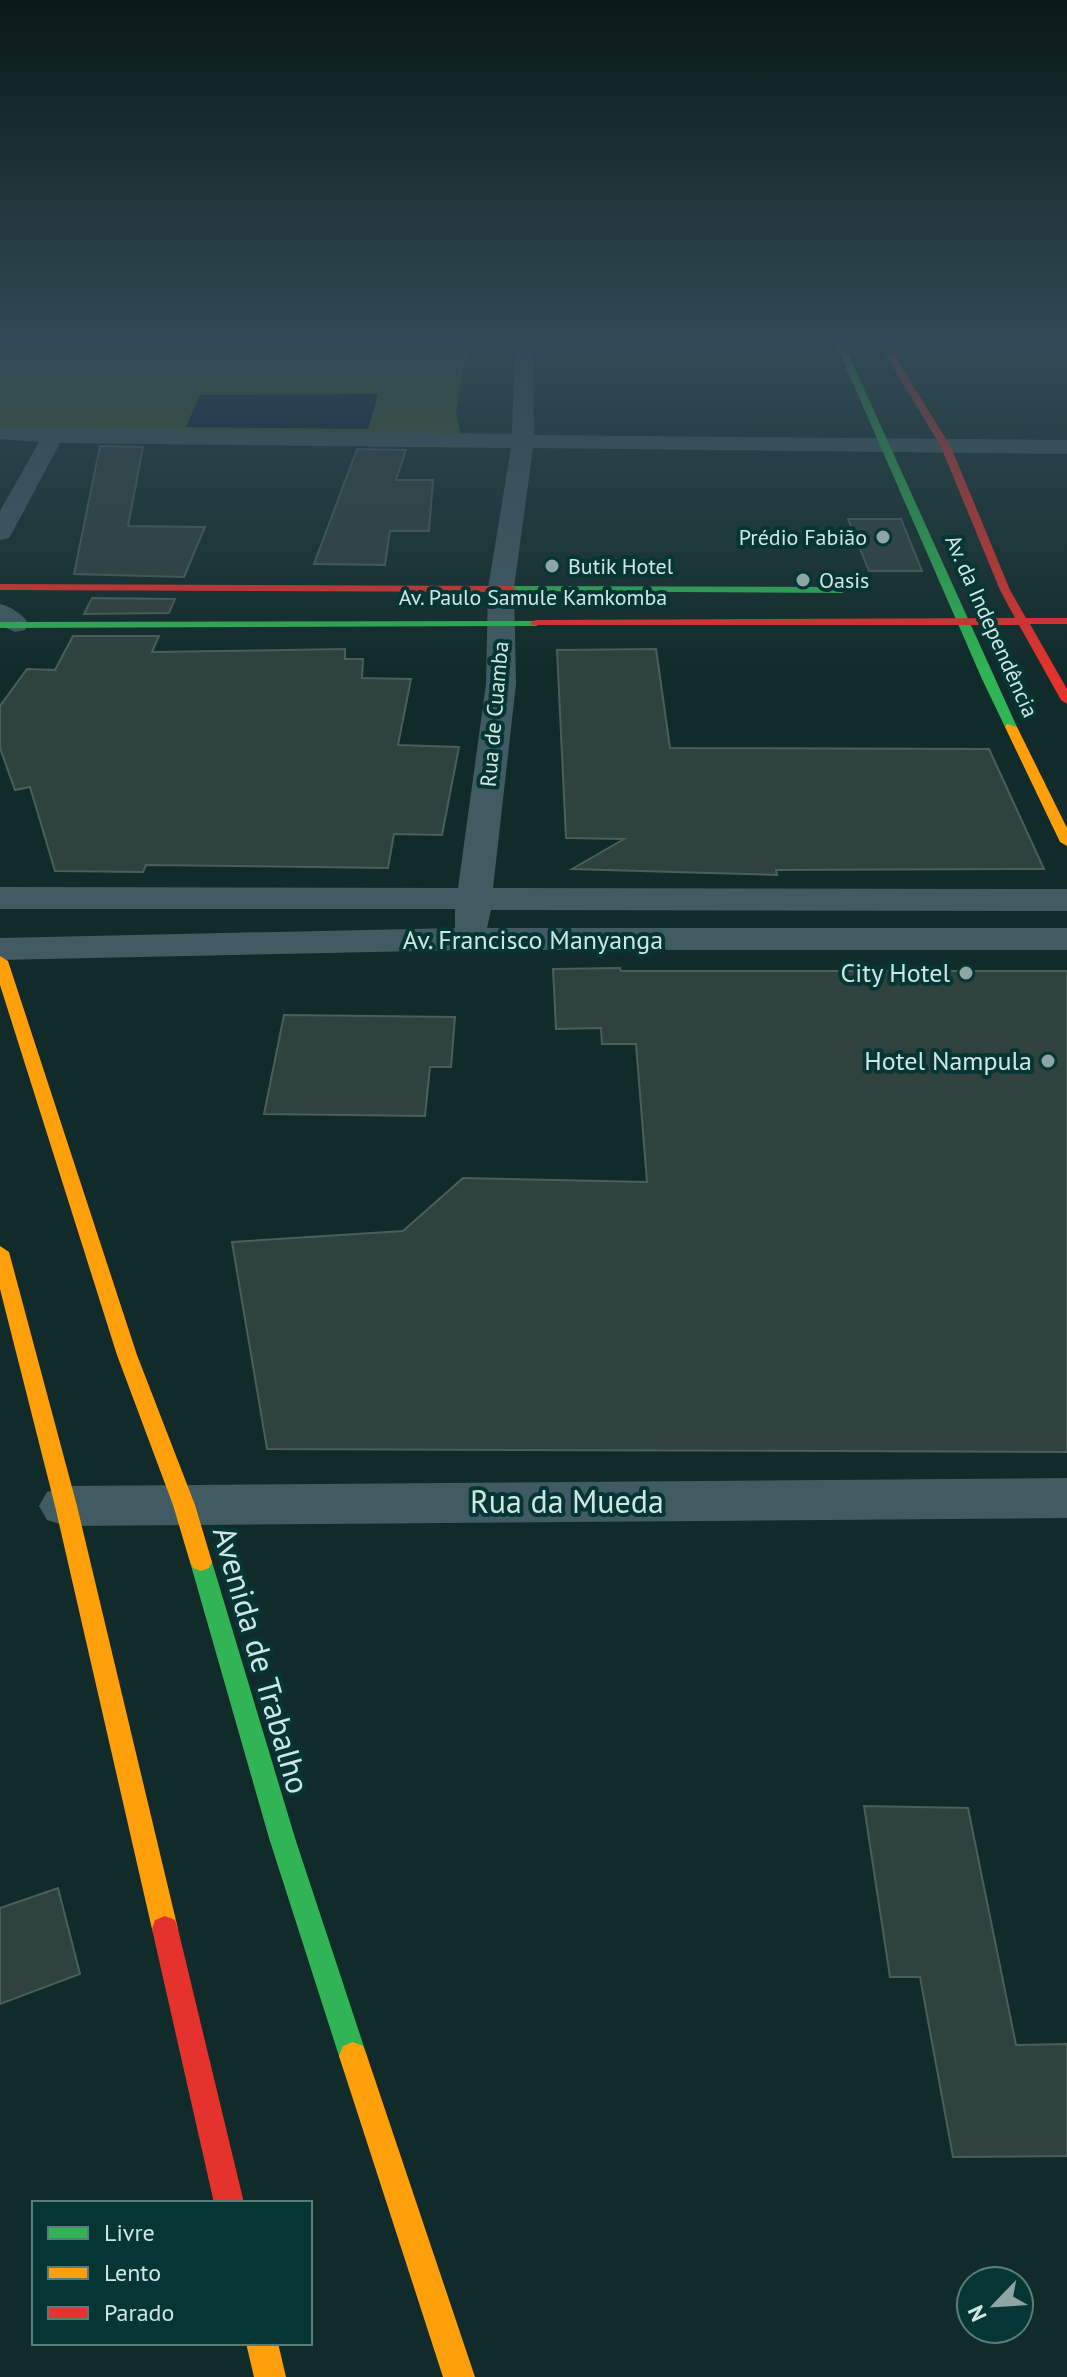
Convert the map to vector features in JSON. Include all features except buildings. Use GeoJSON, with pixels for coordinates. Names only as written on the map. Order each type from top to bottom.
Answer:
{"type":"FeatureCollection","features":[{"type":"Feature","properties":{"kind":"main road","name":"Av. da Independência"},"geometry":{"type":"LineString","coordinates":[[889,451],[959,621],[1067,842]]}},
{"type":"Feature","properties":{"kind":"main road","name":"Av. da Independência"},"geometry":{"type":"LineString","coordinates":[[948,451],[1005,590],[1067,700]]}},
{"type":"Feature","properties":{"kind":"main road","name":"Av. Paulo Samule Kamkomba"},"geometry":{"type":"LineString","coordinates":[[0,587],[868,590]]}},
{"type":"Feature","properties":{"kind":"main road","name":"Av. Paulo Samule Kamkomba"},"geometry":{"type":"LineString","coordinates":[[5,620],[1067,621]]}},
{"type":"Feature","properties":{"kind":"main road","name":"Avenida de Trabalho"},"geometry":{"type":"LineString","coordinates":[[0,961],[127,1355],[184,1505],[282,1838],[459,2377]]}},
{"type":"Feature","properties":{"kind":"main road"},"geometry":{"type":"LineString","coordinates":[[0,1252],[66,1506],[229,2201]]}},
{"type":"Feature","properties":{"kind":"main road"},"geometry":{"type":"LineString","coordinates":[[262,2345],[270,2377]]}},
{"type":"Feature","properties":{"kind":"street"},"geometry":{"type":"LineString","coordinates":[[0,533],[45,451]]}},
{"type":"Feature","properties":{"kind":"street","name":"Rua de Cuamba"},"geometry":{"type":"LineString","coordinates":[[470,939],[501,684],[501,588],[522,451]]}},
{"type":"Feature","properties":{"kind":"street","name":"Av. Francisco Manyanga"},"geometry":{"type":"LineString","coordinates":[[0,898],[1067,900]]}},
{"type":"Feature","properties":{"kind":"street","name":"Av. Francisco Manyanga"},"geometry":{"type":"LineString","coordinates":[[0,949],[470,939],[1067,939]]}},
{"type":"Feature","properties":{"kind":"street","name":"Rua da Mueda"},"geometry":{"type":"LineString","coordinates":[[66,1506],[1067,1498]]}},
{"type":"Feature","properties":{"kind":"traffic: fast"},"geometry":{"type":"LineString","coordinates":[[887,451],[1011,727]]}},
{"type":"Feature","properties":{"kind":"traffic: fast"},"geometry":{"type":"LineString","coordinates":[[511,589],[842,590]]}},
{"type":"Feature","properties":{"kind":"traffic: fast"},"geometry":{"type":"LineString","coordinates":[[0,625],[536,623]]}},
{"type":"Feature","properties":{"kind":"traffic: fast"},"geometry":{"type":"LineString","coordinates":[[201,1562],[282,1838],[353,2056]]}},
{"type":"Feature","properties":{"kind":"traffic: slow"},"geometry":{"type":"LineString","coordinates":[[1011,727],[1067,842]]}},
{"type":"Feature","properties":{"kind":"traffic: slow"},"geometry":{"type":"LineString","coordinates":[[0,961],[127,1355],[184,1505],[201,1562]]}},
{"type":"Feature","properties":{"kind":"traffic: slow"},"geometry":{"type":"LineString","coordinates":[[0,1252],[66,1506],[165,1929]]}},
{"type":"Feature","properties":{"kind":"traffic: slow"},"geometry":{"type":"LineString","coordinates":[[353,2056],[459,2377]]}},
{"type":"Feature","properties":{"kind":"traffic: slow"},"geometry":{"type":"LineString","coordinates":[[262,2345],[270,2377]]}},
{"type":"Feature","properties":{"kind":"traffic: jam"},"geometry":{"type":"LineString","coordinates":[[948,451],[1005,590],[1067,700]]}},
{"type":"Feature","properties":{"kind":"traffic: jam"},"geometry":{"type":"LineString","coordinates":[[0,587],[511,589]]}},
{"type":"Feature","properties":{"kind":"traffic: jam"},"geometry":{"type":"LineString","coordinates":[[536,623],[1067,621]]}},
{"type":"Feature","properties":{"kind":"traffic: jam"},"geometry":{"type":"LineString","coordinates":[[165,1929],[229,2201]]}},
{"type":"Feature","properties":{"kind":"place","name":"Prédio Fabião"},"geometry":{"type":"Point","coordinates":[883,537]}},
{"type":"Feature","properties":{"kind":"place","name":"Butik Hotel"},"geometry":{"type":"Point","coordinates":[552,566]}},
{"type":"Feature","properties":{"kind":"place","name":"Oasis"},"geometry":{"type":"Point","coordinates":[803,580]}},
{"type":"Feature","properties":{"kind":"place","name":"City Hotel"},"geometry":{"type":"Point","coordinates":[966,973]}},
{"type":"Feature","properties":{"kind":"place","name":"Hotel Nampula"},"geometry":{"type":"Point","coordinates":[1048,1061]}}]}
